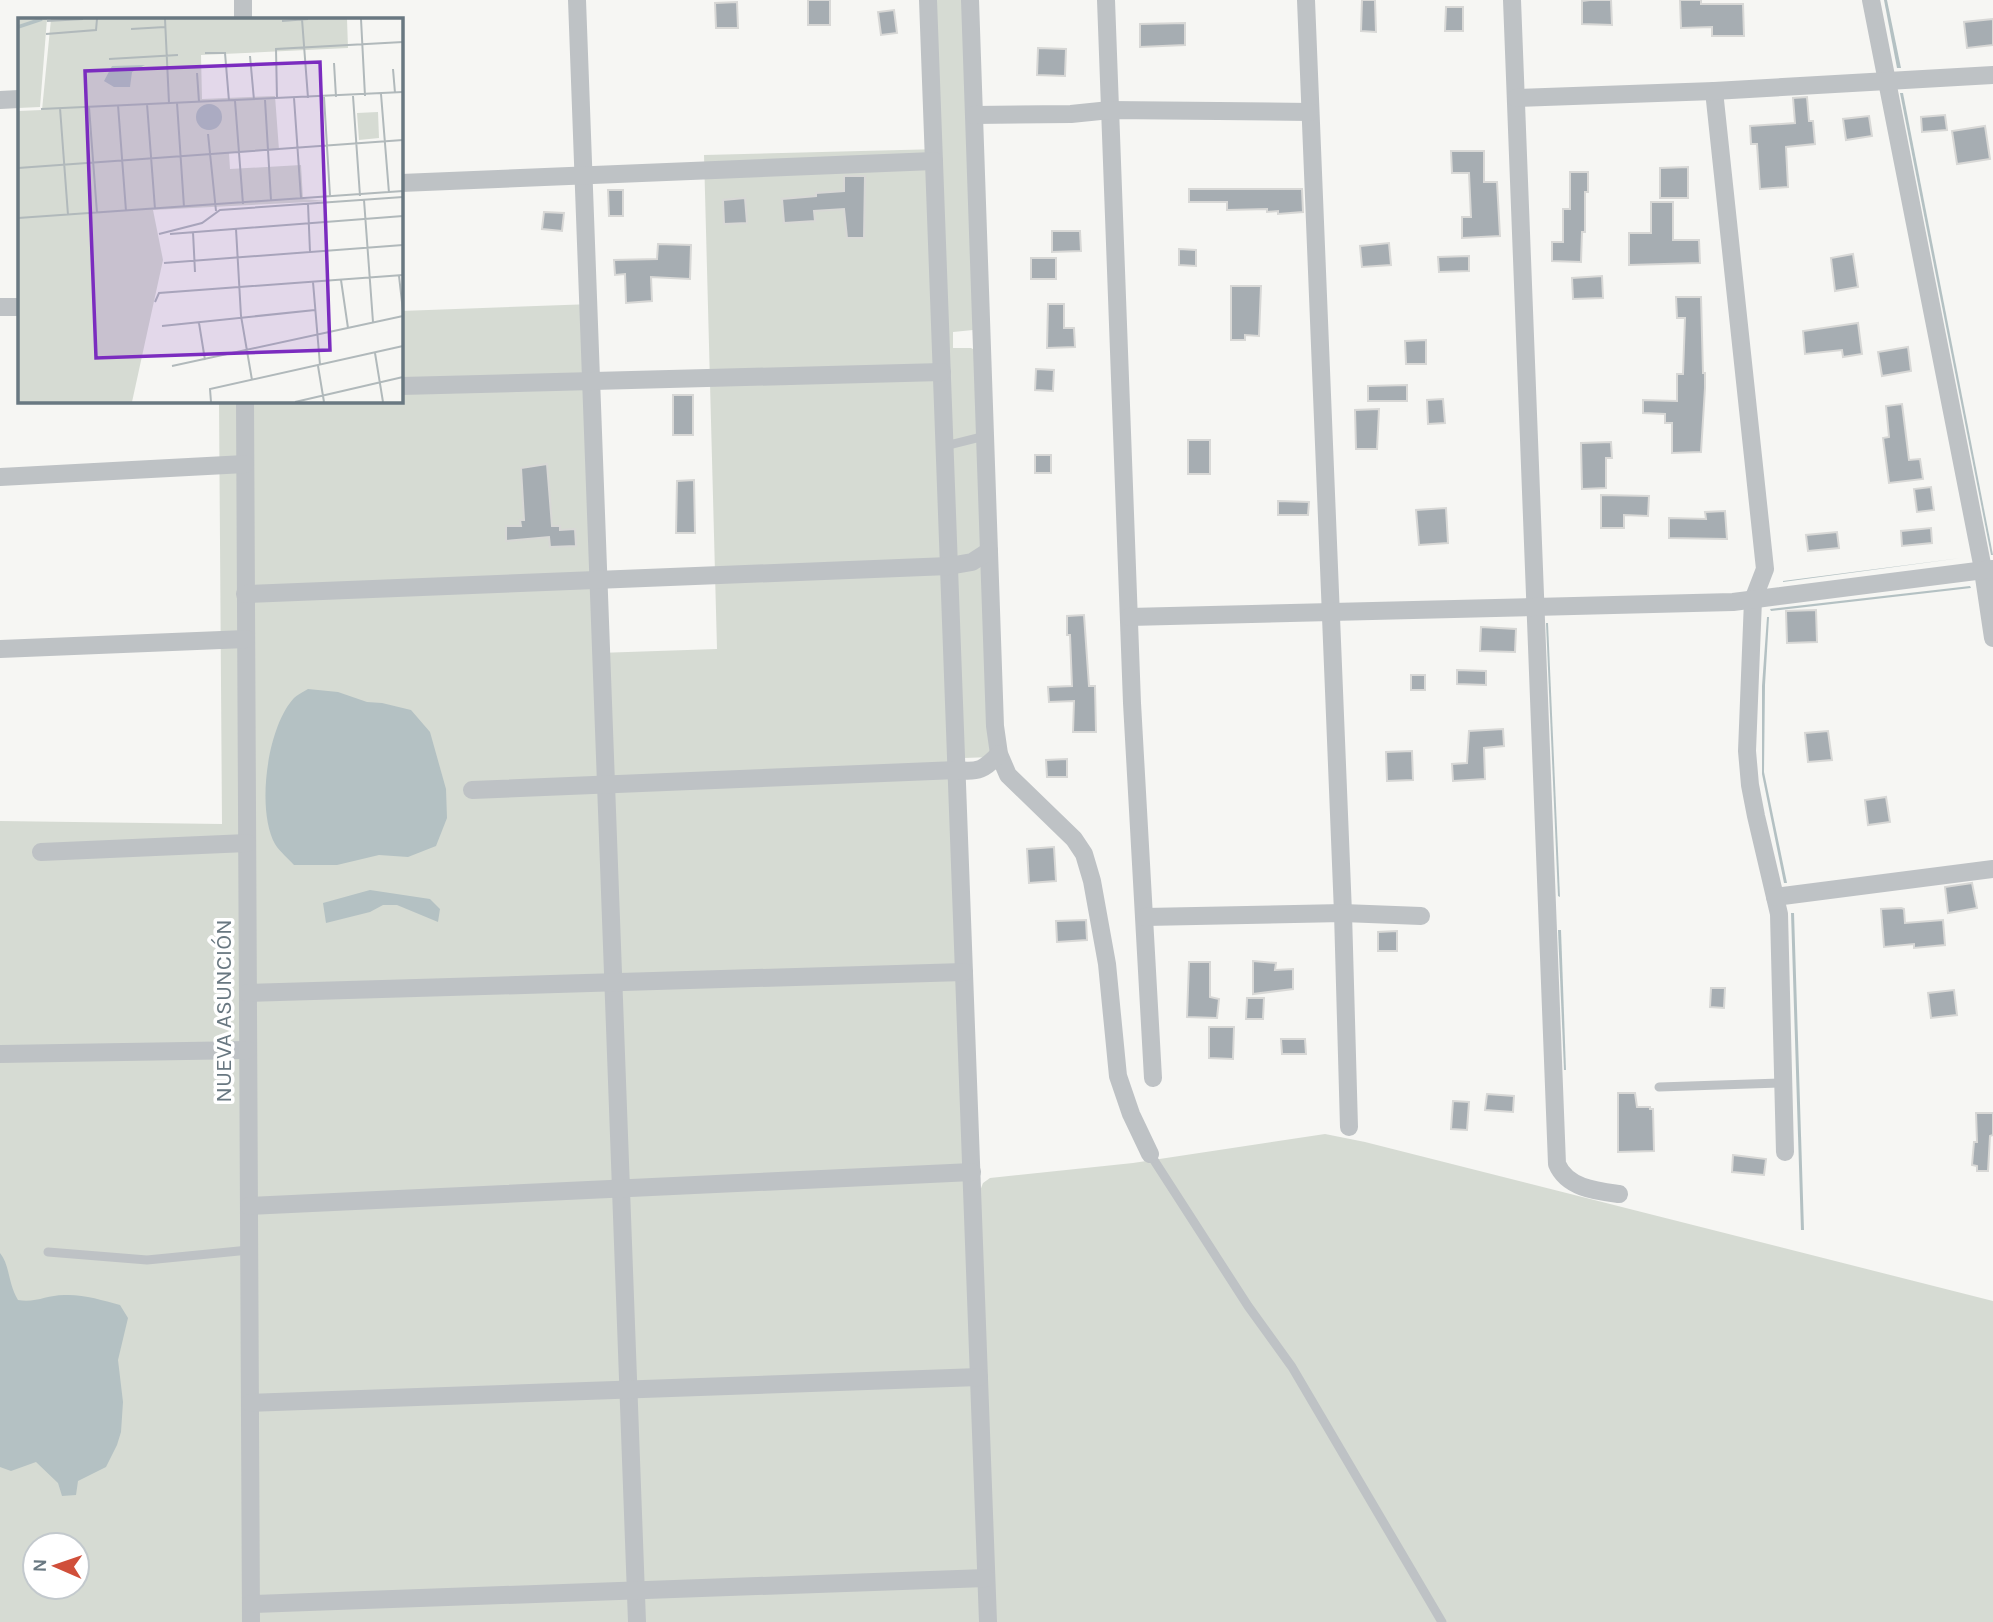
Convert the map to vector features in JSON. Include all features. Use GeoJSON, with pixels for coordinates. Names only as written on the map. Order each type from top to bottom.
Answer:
{"type":"FeatureCollection","features":[{"type":"Feature","properties":{"kind":"street"},"geometry":{"type":"LineString","coordinates":[[243,0],[243,18]]}},
{"type":"Feature","properties":{"kind":"street"},"geometry":{"type":"LineString","coordinates":[[577,0],[637,1622]]}},
{"type":"Feature","properties":{"kind":"street"},"geometry":{"type":"LineString","coordinates":[[928,0],[988,1622]]}},
{"type":"Feature","properties":{"kind":"street"},"geometry":{"type":"LineString","coordinates":[[970,0],[995,726],[999,754],[1008,775],[1074,839],[1084,854],[1092,881],[1107,964],[1118,1076],[1131,1114],[1150,1154]]}},
{"type":"Feature","properties":{"kind":"street"},"geometry":{"type":"LineString","coordinates":[[1106,0],[1129,617],[1153,1078]]}},
{"type":"Feature","properties":{"kind":"street"},"geometry":{"type":"LineString","coordinates":[[1306,0],[1343,913],[1349,1127]]}},
{"type":"Feature","properties":{"kind":"street"},"geometry":{"type":"LineString","coordinates":[[1513,0],[1557,1164],[1566,1178],[1589,1190],[1619,1194]]}},
{"type":"Feature","properties":{"kind":"street"},"geometry":{"type":"LineString","coordinates":[[1871,0],[1988,570],[1993,638]]}},
{"type":"Feature","properties":{"kind":"street"},"geometry":{"type":"LineString","coordinates":[[1516,97],[1714,91],[1993,75]]}},
{"type":"Feature","properties":{"kind":"street"},"geometry":{"type":"LineString","coordinates":[[1714,91],[1765,569],[1753,600],[1747,751],[1752,795],[1779,914],[1785,1152]]}},
{"type":"Feature","properties":{"kind":"street"},"geometry":{"type":"LineString","coordinates":[[0,100],[18,99]]}},
{"type":"Feature","properties":{"kind":"street"},"geometry":{"type":"LineString","coordinates":[[974,115],[1070,114],[1110,110],[1310,112]]}},
{"type":"Feature","properties":{"kind":"street"},"geometry":{"type":"LineString","coordinates":[[402,183],[934,161]]}},
{"type":"Feature","properties":{"kind":"street"},"geometry":{"type":"LineString","coordinates":[[0,307],[18,307]]}},
{"type":"Feature","properties":{"kind":"street"},"geometry":{"type":"LineString","coordinates":[[402,386],[942,372]]}},
{"type":"Feature","properties":{"kind":"street","name":"NUEVA ASUNCIÓN"},"geometry":{"type":"LineString","coordinates":[[244,402],[251,1613]]}},
{"type":"Feature","properties":{"kind":"street"},"geometry":{"type":"LineString","coordinates":[[0,477],[245,464]]}},
{"type":"Feature","properties":{"kind":"street"},"geometry":{"type":"LineString","coordinates":[[245,594],[949,566],[972,562],[989,551]]}},
{"type":"Feature","properties":{"kind":"street"},"geometry":{"type":"LineString","coordinates":[[1129,617],[1732,602],[1988,570]]}},
{"type":"Feature","properties":{"kind":"street"},"geometry":{"type":"LineString","coordinates":[[0,649],[246,639]]}},
{"type":"Feature","properties":{"kind":"street"},"geometry":{"type":"LineString","coordinates":[[472,790],[957,770],[973,772],[985,769],[999,754]]}},
{"type":"Feature","properties":{"kind":"street"},"geometry":{"type":"LineString","coordinates":[[41,852],[247,843]]}},
{"type":"Feature","properties":{"kind":"street"},"geometry":{"type":"LineString","coordinates":[[1774,897],[1993,869]]}},
{"type":"Feature","properties":{"kind":"street"},"geometry":{"type":"LineString","coordinates":[[1145,917],[1343,913],[1421,916]]}},
{"type":"Feature","properties":{"kind":"street"},"geometry":{"type":"LineString","coordinates":[[248,993],[964,972]]}},
{"type":"Feature","properties":{"kind":"street"},"geometry":{"type":"LineString","coordinates":[[0,1054],[248,1050]]}},
{"type":"Feature","properties":{"kind":"street"},"geometry":{"type":"LineString","coordinates":[[248,1206],[972,1172]]}},
{"type":"Feature","properties":{"kind":"street"},"geometry":{"type":"LineString","coordinates":[[250,1402],[979,1377]]}},
{"type":"Feature","properties":{"kind":"street"},"geometry":{"type":"LineString","coordinates":[[251,1613],[636,1590],[986,1578]]}},
{"type":"Feature","properties":{"kind":"lane"},"geometry":{"type":"LineString","coordinates":[[945,446],[985,436]]}},
{"type":"Feature","properties":{"kind":"lane"},"geometry":{"type":"LineString","coordinates":[[1659,1087],[1784,1083]]}},
{"type":"Feature","properties":{"kind":"lane"},"geometry":{"type":"LineString","coordinates":[[1150,1154],[1248,1307],[1292,1367],[1442,1622]]}},
{"type":"Feature","properties":{"kind":"lane"},"geometry":{"type":"LineString","coordinates":[[48,1252],[147,1260],[249,1250]]}},
{"type":"Feature","properties":{"kind":"shaded area"},"geometry":{"type":"Polygon","coordinates":[[[936,0],[963,0],[973,330],[953,332],[953,348],[975,350],[992,757],[964,758],[988,1622],[0,1622],[0,821],[222,824],[219,402],[402,402],[402,311],[593,304],[598,653],[717,649],[704,155],[941,149],[936,0]]]}},
{"type":"Feature","properties":{"kind":"shaded area"},"geometry":{"type":"Polygon","coordinates":[[[1884,0],[1887,0],[1901,68],[1897,68],[1884,0]]]}},
{"type":"Feature","properties":{"kind":"shaded area"},"geometry":{"type":"Polygon","coordinates":[[[1900,93],[1903,93],[1993,555],[1991,555],[1900,93]]]}},
{"type":"Feature","properties":{"kind":"shaded area"},"geometry":{"type":"Polygon","coordinates":[[[1961,558],[1783,582],[1783,581],[1961,558]]]}},
{"type":"Feature","properties":{"kind":"shaded area"},"geometry":{"type":"Polygon","coordinates":[[[1970,586],[1971,588],[1770,609],[1970,586]]]}},
{"type":"Feature","properties":{"kind":"shaded area"},"geometry":{"type":"Polygon","coordinates":[[[1767,617],[1764,772],[1787,883],[1784,883],[1762,774],[1762,686],[1767,617]]]}},
{"type":"Feature","properties":{"kind":"shaded area"},"geometry":{"type":"Polygon","coordinates":[[[1548,623],[1560,897],[1558,896],[1548,623]]]}},
{"type":"Feature","properties":{"kind":"shaded area"},"geometry":{"type":"Polygon","coordinates":[[[308,689],[338,692],[367,702],[411,710],[430,732],[446,789],[447,818],[436,846],[408,857],[379,855],[337,865],[294,865],[279,850],[269,829],[266,811],[267,769],[277,728],[285,711],[294,698],[308,689]]]}},
{"type":"Feature","properties":{"kind":"shaded area"},"geometry":{"type":"Polygon","coordinates":[[[370,890],[430,899],[440,909],[438,922],[397,905],[383,905],[370,912],[326,923],[323,903],[370,890]]]}},
{"type":"Feature","properties":{"kind":"shaded area"},"geometry":{"type":"Polygon","coordinates":[[[1791,913],[1794,913],[1804,1230],[1801,1230],[1791,913]]]}},
{"type":"Feature","properties":{"kind":"shaded area"},"geometry":{"type":"Polygon","coordinates":[[[1558,930],[1561,930],[1566,1070],[1564,1070],[1558,930]]]}},
{"type":"Feature","properties":{"kind":"shaded area"},"geometry":{"type":"Polygon","coordinates":[[[1325,1134],[1993,1301],[1993,1622],[991,1622],[980,1191],[983,1183],[990,1178],[1133,1163],[1325,1134]]]}},
{"type":"Feature","properties":{"kind":"shaded area"},"geometry":{"type":"Polygon","coordinates":[[[0,1253],[18,1300],[64,1295],[85,1296],[120,1305],[128,1318],[118,1360],[123,1402],[121,1432],[106,1467],[78,1481],[76,1495],[62,1496],[58,1483],[36,1462],[11,1471],[0,1467],[0,1253]]]}},
{"type":"Feature","properties":{"kind":"building"},"geometry":{"type":"Polygon","coordinates":[[[808,0],[830,0],[830,25],[808,25],[808,0]]]}},
{"type":"Feature","properties":{"kind":"building"},"geometry":{"type":"Polygon","coordinates":[[[1362,0],[1375,0],[1376,32],[1361,31],[1362,0]]]}},
{"type":"Feature","properties":{"kind":"building"},"geometry":{"type":"Polygon","coordinates":[[[1611,0],[1612,25],[1582,24],[1582,1],[1611,0]]]}},
{"type":"Feature","properties":{"kind":"building"},"geometry":{"type":"Polygon","coordinates":[[[1680,0],[1701,0],[1701,4],[1743,4],[1744,36],[1712,36],[1712,27],[1681,28],[1680,0]]]}},
{"type":"Feature","properties":{"kind":"building"},"geometry":{"type":"Polygon","coordinates":[[[737,2],[738,28],[716,28],[715,3],[737,2]]]}},
{"type":"Feature","properties":{"kind":"building"},"geometry":{"type":"Polygon","coordinates":[[[1446,7],[1463,7],[1463,31],[1445,31],[1446,7]]]}},
{"type":"Feature","properties":{"kind":"building"},"geometry":{"type":"Polygon","coordinates":[[[894,10],[897,33],[881,35],[878,12],[894,10]]]}},
{"type":"Feature","properties":{"kind":"building"},"geometry":{"type":"Polygon","coordinates":[[[1993,19],[1993,45],[1967,48],[1964,22],[1993,19]]]}},
{"type":"Feature","properties":{"kind":"building"},"geometry":{"type":"Polygon","coordinates":[[[1185,23],[1185,45],[1140,47],[1140,24],[1185,23]]]}},
{"type":"Feature","properties":{"kind":"building"},"geometry":{"type":"Polygon","coordinates":[[[1038,48],[1066,49],[1065,76],[1037,75],[1038,48]]]}},
{"type":"Feature","properties":{"kind":"building"},"geometry":{"type":"Polygon","coordinates":[[[1807,97],[1815,144],[1786,147],[1788,187],[1760,189],[1757,144],[1751,144],[1750,126],[1795,123],[1793,98],[1807,97]]]}},
{"type":"Feature","properties":{"kind":"building"},"geometry":{"type":"Polygon","coordinates":[[[1945,115],[1947,130],[1922,132],[1921,117],[1945,115]]]}},
{"type":"Feature","properties":{"kind":"building"},"geometry":{"type":"Polygon","coordinates":[[[1869,116],[1872,136],[1846,140],[1843,119],[1869,116]]]}},
{"type":"Feature","properties":{"kind":"building"},"geometry":{"type":"Polygon","coordinates":[[[1985,126],[1990,159],[1957,164],[1952,131],[1985,126]]]}},
{"type":"Feature","properties":{"kind":"building"},"geometry":{"type":"Polygon","coordinates":[[[1451,151],[1484,151],[1484,182],[1497,182],[1500,236],[1462,238],[1462,217],[1471,217],[1469,173],[1452,173],[1451,151]]]}},
{"type":"Feature","properties":{"kind":"building"},"geometry":{"type":"Polygon","coordinates":[[[1688,167],[1688,198],[1660,198],[1660,168],[1688,167]]]}},
{"type":"Feature","properties":{"kind":"building"},"geometry":{"type":"Polygon","coordinates":[[[1570,172],[1588,172],[1581,262],[1552,261],[1552,242],[1563,242],[1563,209],[1570,209],[1570,172]]]}},
{"type":"Feature","properties":{"kind":"building"},"geometry":{"type":"Polygon","coordinates":[[[844,176],[865,176],[864,238],[847,238],[844,209],[814,211],[815,221],[784,223],[782,199],[844,191],[844,176]]]}},
{"type":"Feature","properties":{"kind":"building"},"geometry":{"type":"Polygon","coordinates":[[[1189,189],[1302,189],[1303,212],[1278,214],[1278,211],[1267,212],[1267,209],[1227,210],[1227,202],[1189,202],[1189,189]]]}},
{"type":"Feature","properties":{"kind":"building"},"geometry":{"type":"Polygon","coordinates":[[[608,190],[623,190],[623,216],[609,216],[608,190]]]}},
{"type":"Feature","properties":{"kind":"building"},"geometry":{"type":"Polygon","coordinates":[[[745,198],[747,223],[724,224],[723,200],[745,198]]]}},
{"type":"Feature","properties":{"kind":"building"},"geometry":{"type":"Polygon","coordinates":[[[1651,202],[1673,202],[1673,240],[1699,240],[1700,263],[1629,265],[1629,233],[1651,233],[1651,202]]]}},
{"type":"Feature","properties":{"kind":"building"},"geometry":{"type":"Polygon","coordinates":[[[544,212],[564,213],[562,231],[542,229],[544,212]]]}},
{"type":"Feature","properties":{"kind":"building"},"geometry":{"type":"Polygon","coordinates":[[[1052,231],[1080,231],[1081,251],[1052,252],[1052,231]]]}},
{"type":"Feature","properties":{"kind":"building"},"geometry":{"type":"Polygon","coordinates":[[[1389,243],[1391,265],[1362,267],[1360,246],[1389,243]]]}},
{"type":"Feature","properties":{"kind":"building"},"geometry":{"type":"Polygon","coordinates":[[[658,244],[691,245],[690,279],[651,277],[652,301],[626,303],[625,274],[615,275],[614,260],[657,259],[658,244]]]}},
{"type":"Feature","properties":{"kind":"building"},"geometry":{"type":"Polygon","coordinates":[[[1179,249],[1196,250],[1196,266],[1179,265],[1179,249]]]}},
{"type":"Feature","properties":{"kind":"building"},"geometry":{"type":"Polygon","coordinates":[[[1853,254],[1858,287],[1835,291],[1831,258],[1853,254]]]}},
{"type":"Feature","properties":{"kind":"building"},"geometry":{"type":"Polygon","coordinates":[[[1469,256],[1469,271],[1439,272],[1438,257],[1469,256]]]}},
{"type":"Feature","properties":{"kind":"building"},"geometry":{"type":"Polygon","coordinates":[[[1031,258],[1056,258],[1056,279],[1031,279],[1031,258]]]}},
{"type":"Feature","properties":{"kind":"building"},"geometry":{"type":"Polygon","coordinates":[[[1602,276],[1603,298],[1573,299],[1572,278],[1602,276]]]}},
{"type":"Feature","properties":{"kind":"building"},"geometry":{"type":"Polygon","coordinates":[[[1231,286],[1261,286],[1259,336],[1245,335],[1245,340],[1231,340],[1231,286]]]}},
{"type":"Feature","properties":{"kind":"building"},"geometry":{"type":"Polygon","coordinates":[[[1676,297],[1701,297],[1705,388],[1701,452],[1672,453],[1672,423],[1665,423],[1665,414],[1643,413],[1643,400],[1677,401],[1677,374],[1683,374],[1685,318],[1677,318],[1676,297]]]}},
{"type":"Feature","properties":{"kind":"building"},"geometry":{"type":"Polygon","coordinates":[[[1048,304],[1064,304],[1064,328],[1074,328],[1075,347],[1047,348],[1048,304]]]}},
{"type":"Feature","properties":{"kind":"building"},"geometry":{"type":"Polygon","coordinates":[[[1858,323],[1862,354],[1843,357],[1842,350],[1805,354],[1803,331],[1858,323]]]}},
{"type":"Feature","properties":{"kind":"building"},"geometry":{"type":"Polygon","coordinates":[[[1426,340],[1426,364],[1406,364],[1405,341],[1426,340]]]}},
{"type":"Feature","properties":{"kind":"building"},"geometry":{"type":"Polygon","coordinates":[[[1908,347],[1911,371],[1882,376],[1878,352],[1908,347]]]}},
{"type":"Feature","properties":{"kind":"building"},"geometry":{"type":"Polygon","coordinates":[[[1036,369],[1054,370],[1053,391],[1035,390],[1036,369]]]}},
{"type":"Feature","properties":{"kind":"building"},"geometry":{"type":"Polygon","coordinates":[[[1407,385],[1407,401],[1368,401],[1368,386],[1407,385]]]}},
{"type":"Feature","properties":{"kind":"building"},"geometry":{"type":"Polygon","coordinates":[[[673,395],[693,395],[693,435],[673,435],[673,395]]]}},
{"type":"Feature","properties":{"kind":"building"},"geometry":{"type":"Polygon","coordinates":[[[1443,399],[1445,423],[1428,424],[1427,400],[1443,399]]]}},
{"type":"Feature","properties":{"kind":"building"},"geometry":{"type":"Polygon","coordinates":[[[1902,404],[1909,460],[1920,459],[1923,479],[1889,483],[1883,438],[1889,437],[1886,406],[1902,404]]]}},
{"type":"Feature","properties":{"kind":"building"},"geometry":{"type":"Polygon","coordinates":[[[1379,409],[1377,449],[1356,449],[1355,410],[1379,409]]]}},
{"type":"Feature","properties":{"kind":"building"},"geometry":{"type":"Polygon","coordinates":[[[1188,440],[1210,440],[1210,474],[1188,474],[1188,440]]]}},
{"type":"Feature","properties":{"kind":"building"},"geometry":{"type":"Polygon","coordinates":[[[1611,442],[1612,458],[1606,458],[1606,488],[1582,489],[1581,443],[1611,442]]]}},
{"type":"Feature","properties":{"kind":"building"},"geometry":{"type":"Polygon","coordinates":[[[1035,455],[1051,455],[1051,473],[1035,473],[1035,455]]]}},
{"type":"Feature","properties":{"kind":"building"},"geometry":{"type":"Polygon","coordinates":[[[547,464],[552,526],[560,526],[560,530],[575,529],[576,546],[550,547],[549,537],[506,541],[506,526],[521,526],[520,520],[524,520],[521,468],[547,464]]]}},
{"type":"Feature","properties":{"kind":"building"},"geometry":{"type":"Polygon","coordinates":[[[694,480],[695,533],[676,533],[677,481],[694,480]]]}},
{"type":"Feature","properties":{"kind":"building"},"geometry":{"type":"Polygon","coordinates":[[[1931,487],[1934,510],[1917,512],[1914,489],[1931,487]]]}},
{"type":"Feature","properties":{"kind":"building"},"geometry":{"type":"Polygon","coordinates":[[[1601,495],[1649,496],[1648,516],[1624,515],[1624,528],[1601,528],[1601,495]]]}},
{"type":"Feature","properties":{"kind":"building"},"geometry":{"type":"Polygon","coordinates":[[[1278,501],[1309,502],[1308,515],[1278,515],[1278,501]]]}},
{"type":"Feature","properties":{"kind":"building"},"geometry":{"type":"Polygon","coordinates":[[[1446,508],[1448,543],[1419,545],[1416,510],[1446,508]]]}},
{"type":"Feature","properties":{"kind":"building"},"geometry":{"type":"Polygon","coordinates":[[[1725,511],[1727,539],[1669,538],[1669,518],[1706,519],[1705,512],[1725,511]]]}},
{"type":"Feature","properties":{"kind":"building"},"geometry":{"type":"Polygon","coordinates":[[[1931,528],[1932,543],[1902,546],[1901,531],[1931,528]]]}},
{"type":"Feature","properties":{"kind":"building"},"geometry":{"type":"Polygon","coordinates":[[[1837,532],[1839,548],[1808,551],[1806,535],[1837,532]]]}},
{"type":"Feature","properties":{"kind":"building"},"geometry":{"type":"Polygon","coordinates":[[[1816,610],[1817,642],[1787,643],[1786,611],[1816,610]]]}},
{"type":"Feature","properties":{"kind":"building"},"geometry":{"type":"Polygon","coordinates":[[[1084,615],[1089,686],[1095,686],[1096,732],[1073,732],[1074,701],[1049,702],[1048,687],[1072,686],[1067,616],[1084,615]]]}},
{"type":"Feature","properties":{"kind":"building"},"geometry":{"type":"Polygon","coordinates":[[[1481,627],[1516,629],[1515,652],[1480,651],[1481,627]]]}},
{"type":"Feature","properties":{"kind":"building"},"geometry":{"type":"Polygon","coordinates":[[[1457,670],[1486,671],[1486,685],[1457,684],[1457,670]]]}},
{"type":"Feature","properties":{"kind":"building"},"geometry":{"type":"Polygon","coordinates":[[[1411,675],[1425,675],[1425,690],[1411,690],[1411,675]]]}},
{"type":"Feature","properties":{"kind":"building"},"geometry":{"type":"Polygon","coordinates":[[[1503,729],[1504,746],[1484,748],[1485,779],[1453,781],[1452,764],[1467,763],[1469,731],[1503,729]]]}},
{"type":"Feature","properties":{"kind":"building"},"geometry":{"type":"Polygon","coordinates":[[[1828,731],[1832,760],[1808,762],[1805,733],[1828,731]]]}},
{"type":"Feature","properties":{"kind":"building"},"geometry":{"type":"Polygon","coordinates":[[[1412,751],[1413,780],[1387,781],[1386,752],[1412,751]]]}},
{"type":"Feature","properties":{"kind":"building"},"geometry":{"type":"Polygon","coordinates":[[[1067,759],[1067,777],[1047,777],[1046,760],[1067,759]]]}},
{"type":"Feature","properties":{"kind":"building"},"geometry":{"type":"Polygon","coordinates":[[[1886,797],[1890,822],[1868,825],[1865,800],[1886,797]]]}},
{"type":"Feature","properties":{"kind":"building"},"geometry":{"type":"Polygon","coordinates":[[[1054,847],[1056,881],[1029,883],[1027,849],[1054,847]]]}},
{"type":"Feature","properties":{"kind":"building"},"geometry":{"type":"Polygon","coordinates":[[[1972,883],[1977,908],[1948,913],[1945,887],[1972,883]]]}},
{"type":"Feature","properties":{"kind":"building"},"geometry":{"type":"Polygon","coordinates":[[[1881,909],[1904,909],[1905,923],[1943,920],[1945,945],[1884,947],[1881,909]]]}},
{"type":"Feature","properties":{"kind":"building"},"geometry":{"type":"Polygon","coordinates":[[[1086,920],[1087,940],[1057,942],[1056,921],[1086,920]]]}},
{"type":"Feature","properties":{"kind":"building"},"geometry":{"type":"Polygon","coordinates":[[[1397,931],[1397,951],[1378,951],[1378,932],[1397,931]]]}},
{"type":"Feature","properties":{"kind":"building"},"geometry":{"type":"Polygon","coordinates":[[[1253,961],[1276,963],[1275,970],[1293,969],[1293,989],[1253,994],[1253,961]]]}},
{"type":"Feature","properties":{"kind":"building"},"geometry":{"type":"Polygon","coordinates":[[[1189,962],[1210,962],[1210,997],[1219,999],[1217,1018],[1187,1017],[1189,962]]]}},
{"type":"Feature","properties":{"kind":"building"},"geometry":{"type":"Polygon","coordinates":[[[1711,988],[1725,988],[1724,1008],[1710,1007],[1711,988]]]}},
{"type":"Feature","properties":{"kind":"building"},"geometry":{"type":"Polygon","coordinates":[[[1954,990],[1957,1015],[1931,1018],[1928,993],[1954,990]]]}},
{"type":"Feature","properties":{"kind":"building"},"geometry":{"type":"Polygon","coordinates":[[[1247,998],[1264,998],[1263,1019],[1246,1019],[1247,998]]]}},
{"type":"Feature","properties":{"kind":"building"},"geometry":{"type":"Polygon","coordinates":[[[1209,1027],[1234,1027],[1233,1059],[1209,1058],[1209,1027]]]}},
{"type":"Feature","properties":{"kind":"building"},"geometry":{"type":"Polygon","coordinates":[[[1281,1039],[1305,1039],[1306,1054],[1282,1054],[1281,1039]]]}},
{"type":"Feature","properties":{"kind":"building"},"geometry":{"type":"Polygon","coordinates":[[[1618,1093],[1635,1093],[1637,1107],[1653,1109],[1654,1151],[1618,1152],[1618,1093]]]}},
{"type":"Feature","properties":{"kind":"building"},"geometry":{"type":"Polygon","coordinates":[[[1487,1094],[1514,1096],[1513,1112],[1485,1110],[1487,1094]]]}},
{"type":"Feature","properties":{"kind":"building"},"geometry":{"type":"Polygon","coordinates":[[[1453,1101],[1469,1102],[1467,1130],[1451,1129],[1453,1101]]]}},
{"type":"Feature","properties":{"kind":"building"},"geometry":{"type":"Polygon","coordinates":[[[1976,1113],[1993,1113],[1988,1171],[1977,1171],[1977,1166],[1972,1165],[1974,1142],[1977,1142],[1976,1113]]]}},
{"type":"Feature","properties":{"kind":"building"},"geometry":{"type":"Polygon","coordinates":[[[1733,1155],[1766,1159],[1764,1175],[1732,1172],[1733,1155]]]}}]}
